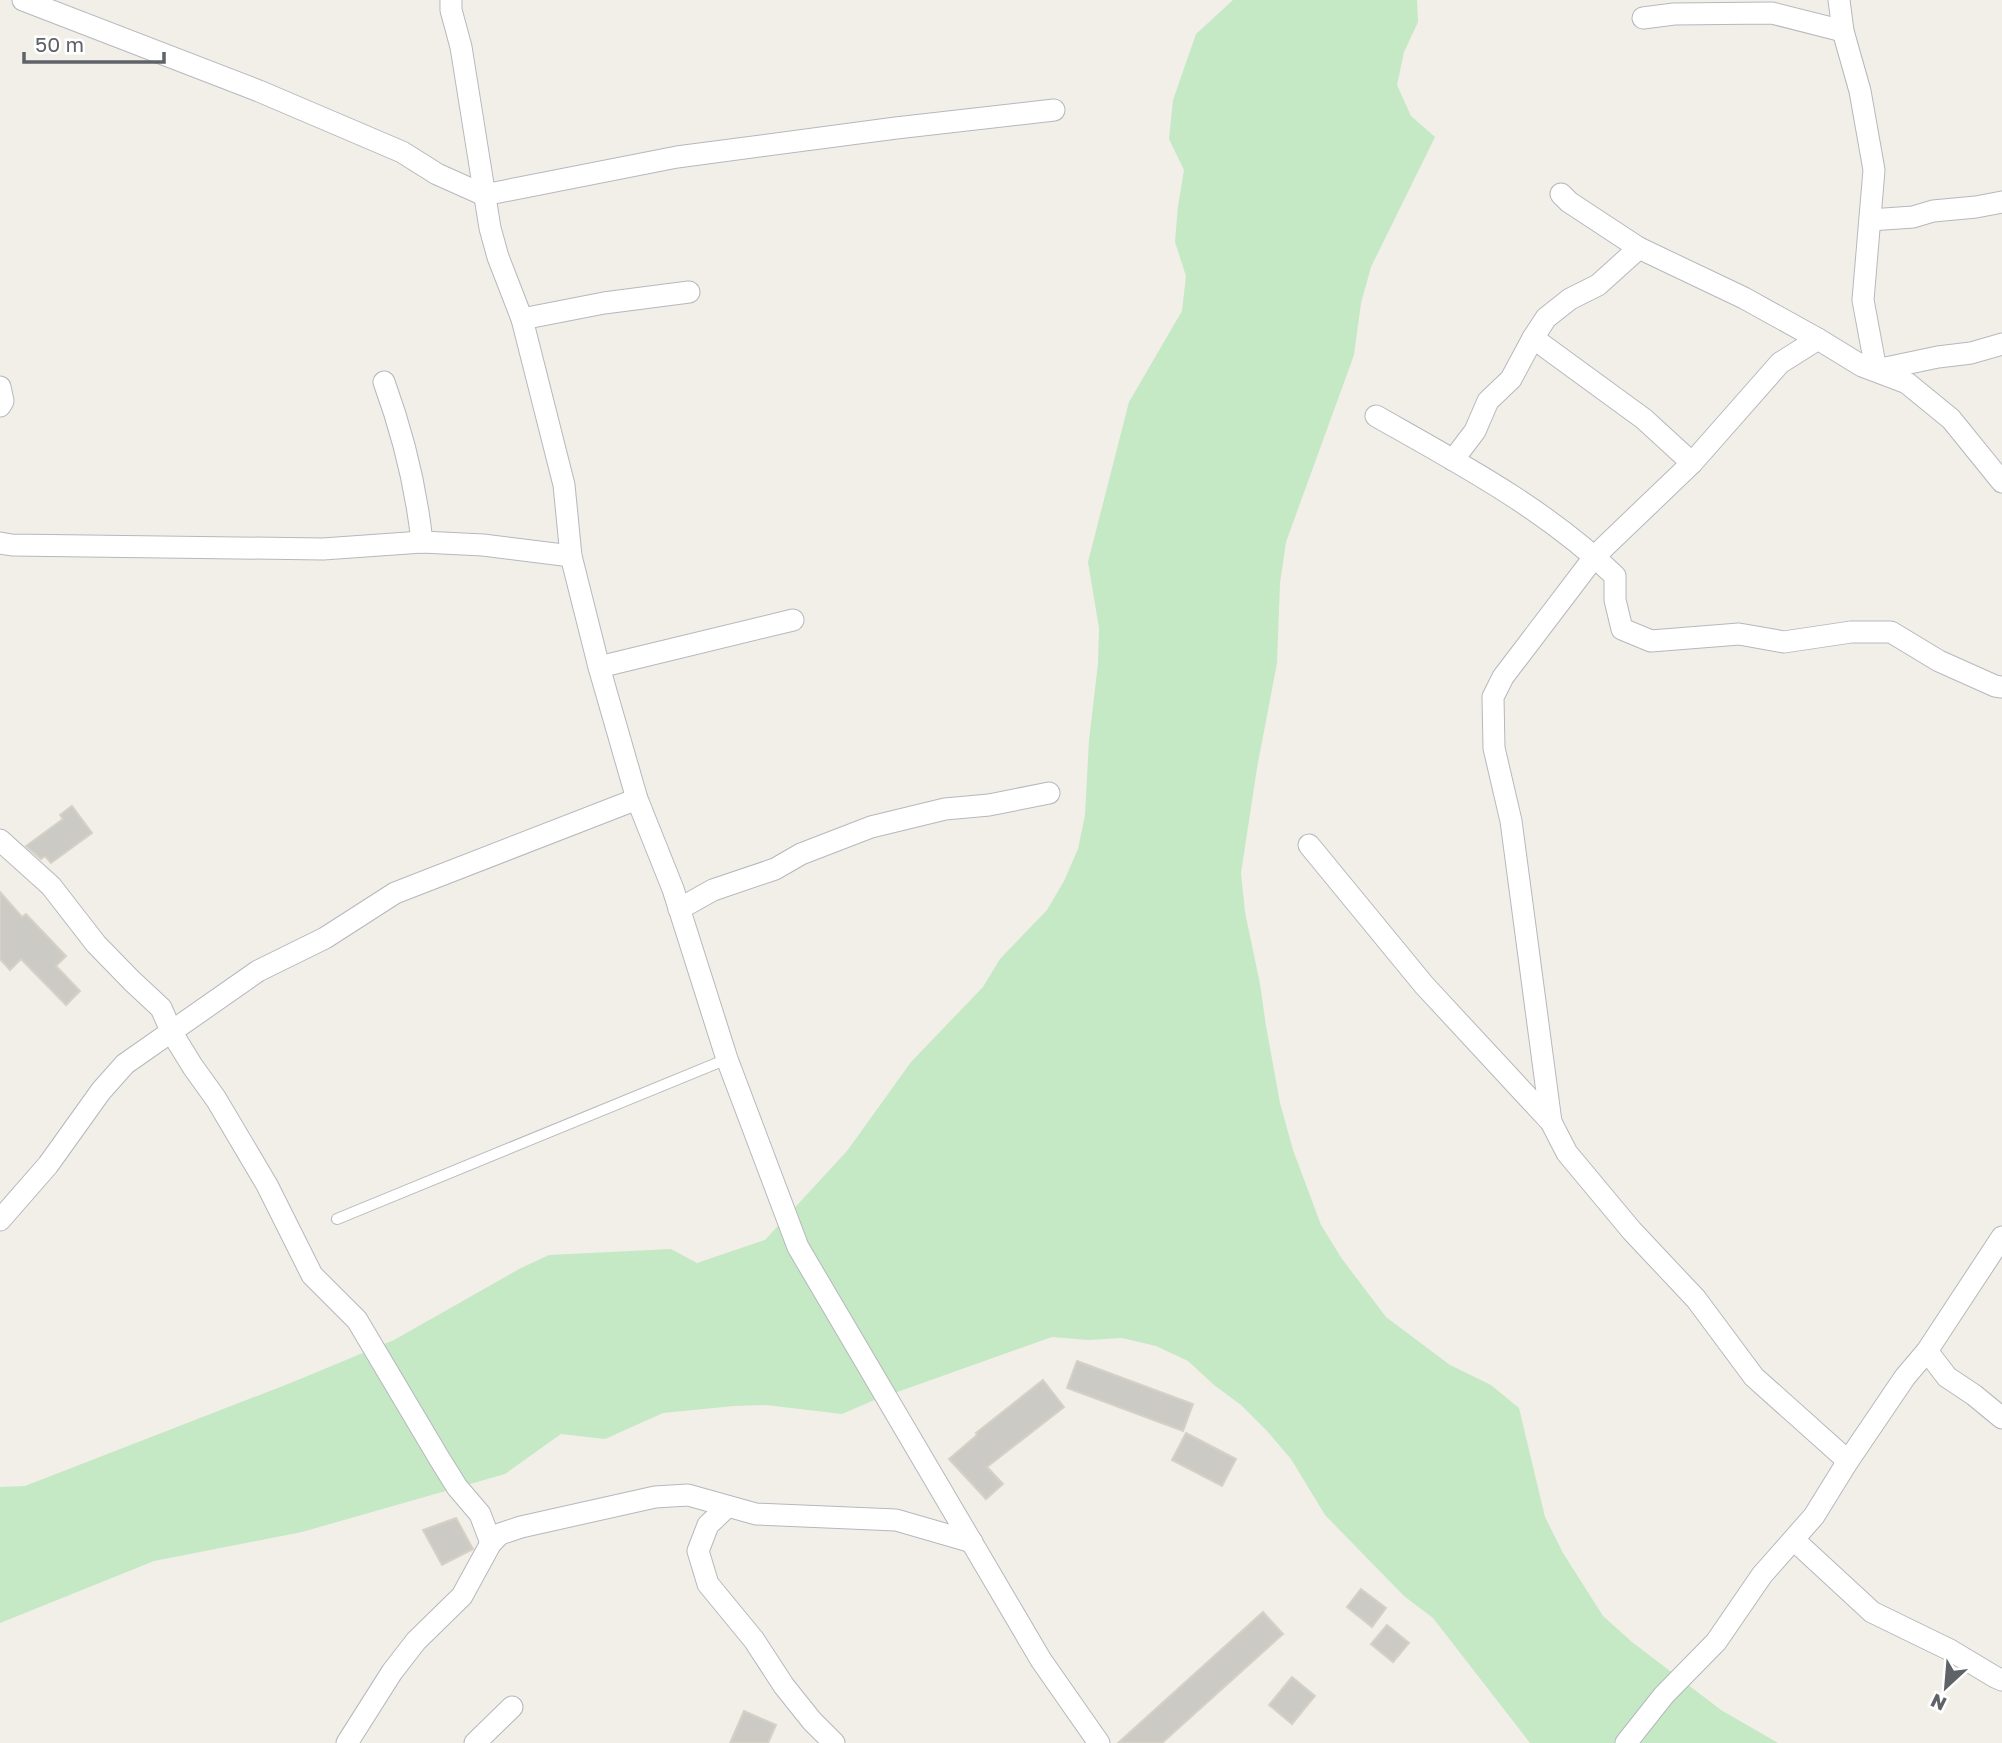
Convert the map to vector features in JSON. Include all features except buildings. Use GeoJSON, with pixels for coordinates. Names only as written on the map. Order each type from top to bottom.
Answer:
{"type":"FeatureCollection","features":[{"type":"Feature","properties":{"kind":"street"},"geometry":{"type":"LineString","coordinates":[[23,0],[259,91],[402,152],[437,174],[484,195],[677,157],[1054,110]]}},
{"type":"Feature","properties":{"kind":"street"},"geometry":{"type":"LineString","coordinates":[[451,0],[450,10],[461,47],[484,195],[498,257],[522,319],[564,485],[571,556],[599,667],[637,799],[679,909],[727,1059],[798,1247],[1041,1660],[1099,1743]]}},
{"type":"Feature","properties":{"kind":"street"},"geometry":{"type":"LineString","coordinates":[[1839,0],[1843,31],[1860,91],[1874,170],[1863,300],[1876,370]]}},
{"type":"Feature","properties":{"kind":"street"},"geometry":{"type":"LineString","coordinates":[[1643,18],[1674,14],[1772,13],[1843,31]]}},
{"type":"Feature","properties":{"kind":"street"},"geometry":{"type":"LineString","coordinates":[[1562,194],[1639,248],[1744,298],[1861,366],[1907,383],[1951,419],[2002,482]]}},
{"type":"Feature","properties":{"kind":"street"},"geometry":{"type":"LineString","coordinates":[[1870,220],[1913,217],[1933,211],[2002,202]]}},
{"type":"Feature","properties":{"kind":"street"},"geometry":{"type":"LineString","coordinates":[[1453,460],[1475,431],[1488,401],[1511,379],[1546,318],[1570,299],[1598,285],[1639,248]]}},
{"type":"Feature","properties":{"kind":"street"},"geometry":{"type":"LineString","coordinates":[[522,319],[604,303],[689,292]]}},
{"type":"Feature","properties":{"kind":"street"},"geometry":{"type":"LineString","coordinates":[[1533,338],[1644,419],[1692,463]]}},
{"type":"Feature","properties":{"kind":"street"},"geometry":{"type":"LineString","coordinates":[[1551,1122],[1511,821],[1494,748],[1493,697],[1503,677],[1595,556],[1692,463],[1780,363],[1818,339]]}},
{"type":"Feature","properties":{"kind":"street"},"geometry":{"type":"LineString","coordinates":[[1876,370],[1971,353],[2002,344]]}},
{"type":"Feature","properties":{"kind":"street"},"geometry":{"type":"LineString","coordinates":[[384,382],[404,445],[417,500],[422,542]]}},
{"type":"Feature","properties":{"kind":"street"},"geometry":{"type":"LineString","coordinates":[[0,387],[3,401],[0,406]]}},
{"type":"Feature","properties":{"kind":"street"},"geometry":{"type":"LineString","coordinates":[[1376,416],[1515,497],[1595,556],[1615,576],[1615,600],[1622,629],[1651,641],[1739,634],[1784,642],[1851,632],[1891,632],[1939,662],[2002,687]]}},
{"type":"Feature","properties":{"kind":"street"},"geometry":{"type":"LineString","coordinates":[[0,543],[323,549],[422,542],[483,545],[571,556]]}},
{"type":"Feature","properties":{"kind":"street"},"geometry":{"type":"LineString","coordinates":[[599,667],[793,620]]}},
{"type":"Feature","properties":{"kind":"street"},"geometry":{"type":"LineString","coordinates":[[679,909],[713,890],[775,869],[802,853],[871,827],[945,809],[989,805],[1049,793]]}},
{"type":"Feature","properties":{"kind":"street"},"geometry":{"type":"LineString","coordinates":[[0,1220],[48,1165],[101,1091],[125,1064],[258,971],[325,938],[396,893],[637,799]]}},
{"type":"Feature","properties":{"kind":"street"},"geometry":{"type":"LineString","coordinates":[[0,840],[51,886],[96,944],[161,1007],[172,1033],[216,1099],[267,1185],[312,1275],[358,1320],[457,1487],[480,1514],[491,1543]]}},
{"type":"Feature","properties":{"kind":"street"},"geometry":{"type":"LineString","coordinates":[[1309,845],[1424,985],[1551,1122],[1567,1153],[1632,1231],[1696,1299],[1754,1377],[1848,1461]]}},
{"type":"Feature","properties":{"kind":"street"},"geometry":{"type":"LineString","coordinates":[[1626,1743],[1664,1695],[1716,1642],[1762,1575],[1814,1516],[1848,1461],[1905,1377],[1927,1351],[2002,1237]]}},
{"type":"Feature","properties":{"kind":"street"},"geometry":{"type":"LineString","coordinates":[[1927,1351],[1947,1377],[2002,1418]]}},
{"type":"Feature","properties":{"kind":"street"},"geometry":{"type":"LineString","coordinates":[[347,1743],[400,1661],[416,1641],[462,1596],[491,1543],[500,1534],[521,1527],[655,1497],[688,1495],[756,1514],[896,1520],[972,1542]]}},
{"type":"Feature","properties":{"kind":"street"},"geometry":{"type":"LineString","coordinates":[[727,1507],[708,1525],[698,1551],[708,1584],[754,1640],[784,1686],[834,1743]]}},
{"type":"Feature","properties":{"kind":"street"},"geometry":{"type":"LineString","coordinates":[[1794,1540],[1872,1612],[1950,1650],[2002,1680]]}},
{"type":"Feature","properties":{"kind":"street"},"geometry":{"type":"LineString","coordinates":[[475,1743],[512,1707]]}},
{"type":"Feature","properties":{"kind":"lane"},"geometry":{"type":"LineString","coordinates":[[337,1219],[727,1059]]}},
{"type":"Feature","properties":{"kind":"green space"},"geometry":{"type":"Polygon","coordinates":[[[1233,0],[1417,0],[1418,22],[1404,52],[1397,85],[1411,116],[1435,137],[1371,267],[1361,303],[1354,355],[1286,542],[1280,583],[1277,663],[1241,873],[1245,912],[1280,1103],[1293,1150],[1321,1225],[1342,1259],[1386,1317],[1450,1365],[1491,1385],[1519,1408],[1545,1517],[1563,1553],[1603,1616],[1632,1642],[1721,1710],[1778,1743],[1530,1743],[1433,1618],[1404,1596],[1325,1515],[1291,1459],[1241,1405],[1188,1361],[1156,1346],[1122,1338],[1088,1340],[1052,1337],[842,1414],[766,1405],[734,1406],[663,1413],[605,1439],[561,1434],[505,1474],[302,1532],[154,1561],[0,1623],[0,1487],[25,1486],[394,1340],[549,1255],[671,1249],[697,1263],[765,1240],[847,1151],[911,1062],[983,987],[1000,959],[1047,910],[1078,849],[1085,815],[1099,628],[1088,562],[1129,402],[1182,311],[1186,276],[1175,242],[1184,170],[1169,139],[1173,100],[1196,34],[1233,0]]]}}]}
